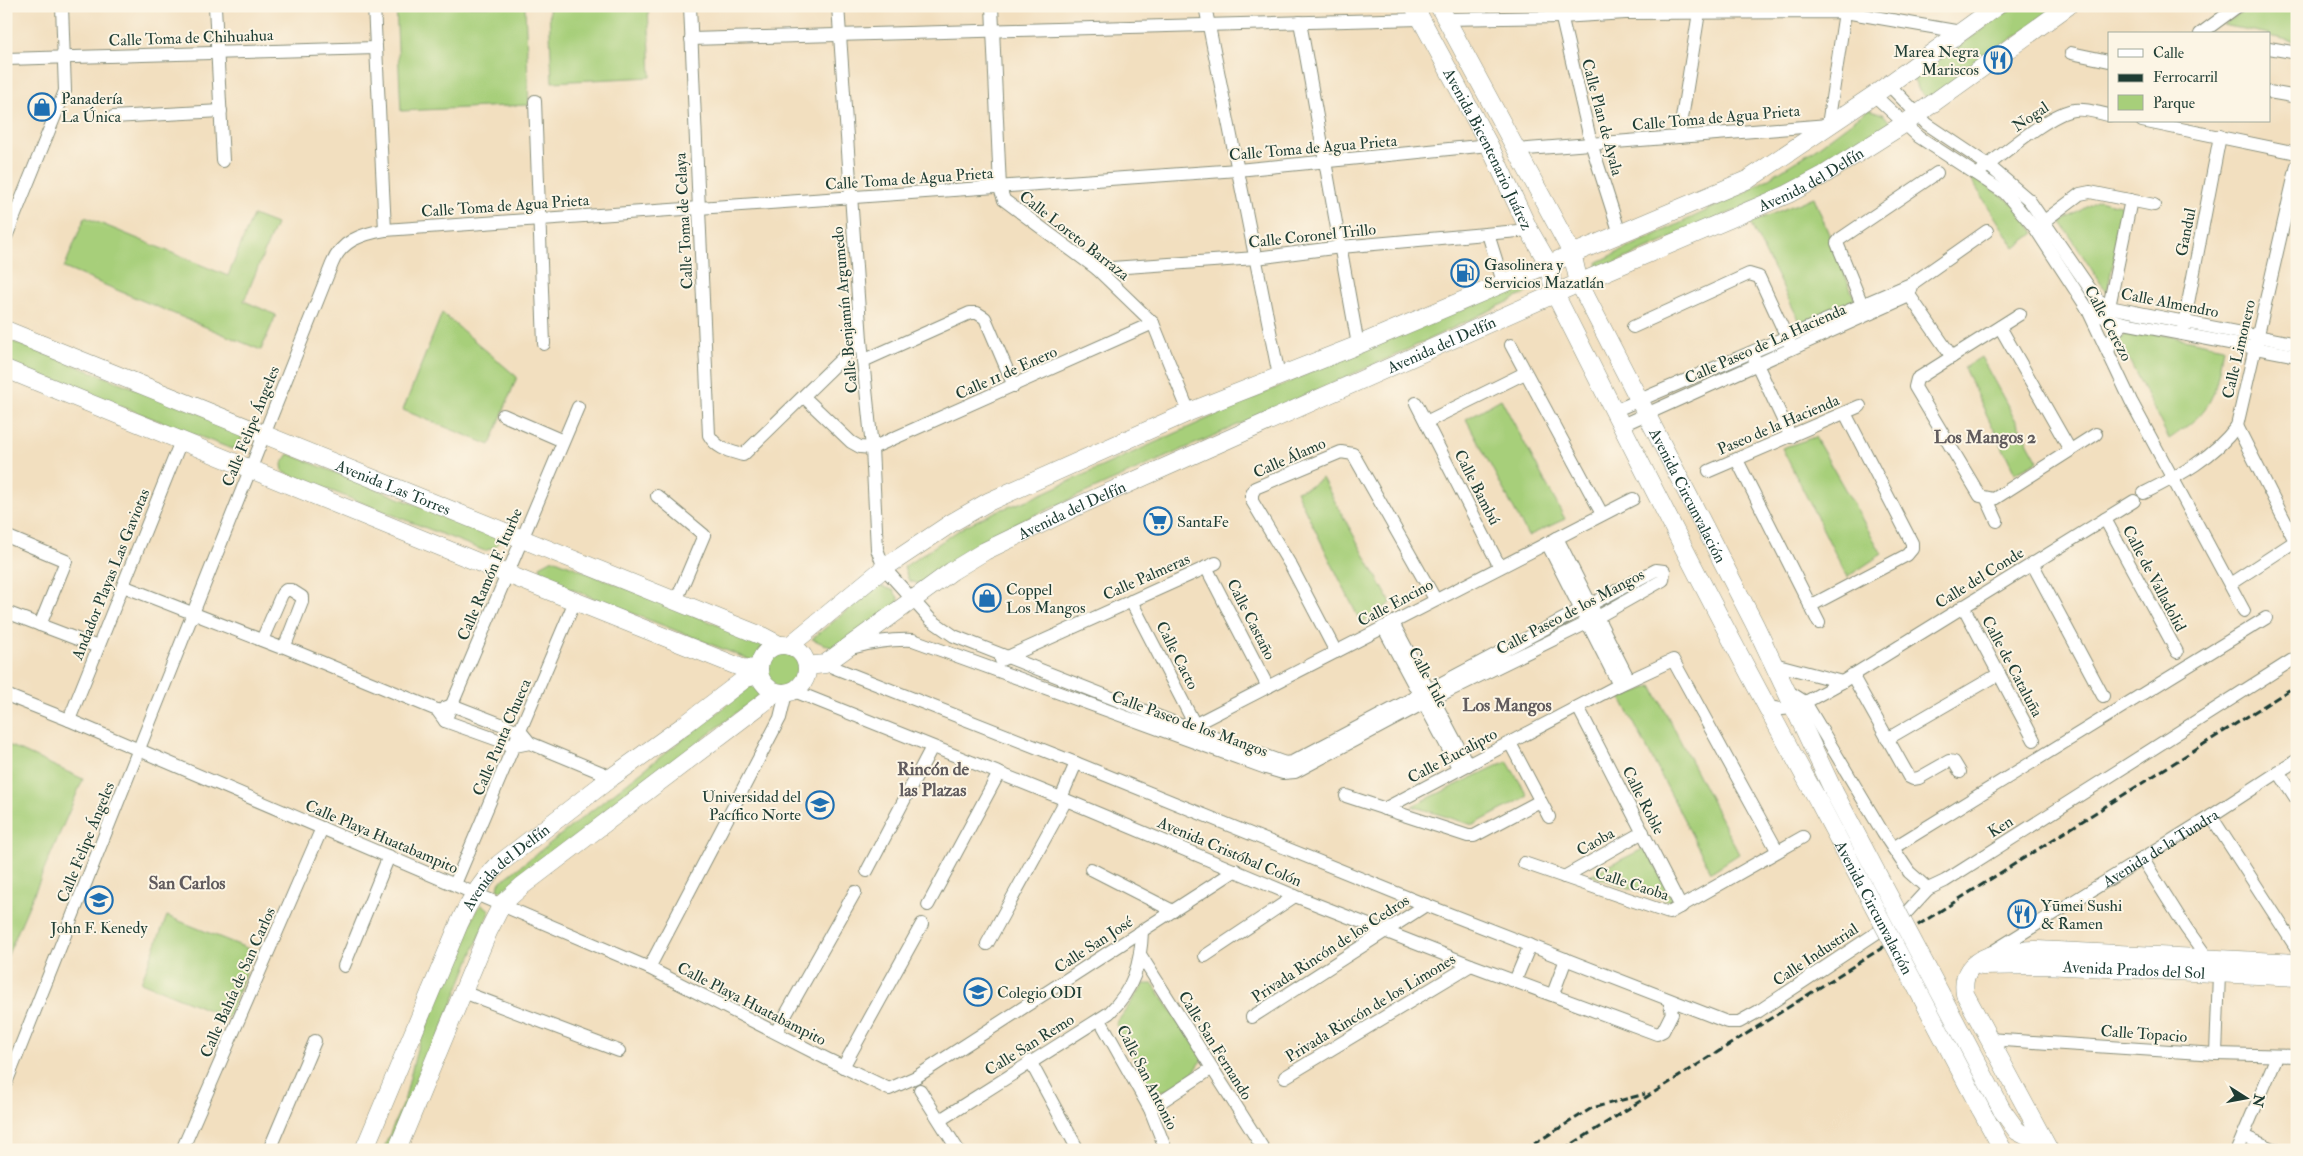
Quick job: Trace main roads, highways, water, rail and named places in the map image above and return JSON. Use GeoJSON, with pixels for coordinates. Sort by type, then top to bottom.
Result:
{"type":"FeatureCollection","features":[{"type":"Feature","properties":{"kind":"railway"},"geometry":{"type":"LineString","coordinates":[[1563,1150],[2297,685]]}},
{"type":"Feature","properties":{"kind":"railway"},"geometry":{"type":"LineString","coordinates":[[1524,1150],[1592,1108],[1645,1094]]}},
{"type":"Feature","properties":{"kind":"place","name":"Marea Negra Mariscos"},"geometry":{"type":"Point","coordinates":[1998,60]}},
{"type":"Feature","properties":{"kind":"place","name":"Panadería La Única"},"geometry":{"type":"Point","coordinates":[42,107]}},
{"type":"Feature","properties":{"kind":"place","name":"Gasolinera y Servicios Mazatlán"},"geometry":{"type":"Point","coordinates":[1465,273]}},
{"type":"Feature","properties":{"kind":"place","name":"SantaFe"},"geometry":{"type":"Point","coordinates":[1158,521]}},
{"type":"Feature","properties":{"kind":"place","name":"Coppel Los Mangos"},"geometry":{"type":"Point","coordinates":[987,598]}},
{"type":"Feature","properties":{"kind":"place","name":"Universidad del Pacífico Norte"},"geometry":{"type":"Point","coordinates":[820,805]}},
{"type":"Feature","properties":{"kind":"place","name":"John F. Kenedy"},"geometry":{"type":"Point","coordinates":[99,900]}},
{"type":"Feature","properties":{"kind":"place","name":"Yūmei Sushi & Ramen"},"geometry":{"type":"Point","coordinates":[2022,914]}},
{"type":"Feature","properties":{"kind":"place","name":"Colegio ODI"},"geometry":{"type":"Point","coordinates":[978,992]}},
{"type":"Feature","properties":{"kind":"district","name":"Los Mangos 2"},"geometry":{"type":"Point","coordinates":[1985,437]}},
{"type":"Feature","properties":{"kind":"district","name":"Los Mangos"},"geometry":{"type":"Point","coordinates":[1507,705]}},
{"type":"Feature","properties":{"kind":"district","name":"Rincón de las Plazas"},"geometry":{"type":"Point","coordinates":[933,780]}},
{"type":"Feature","properties":{"kind":"district","name":"San Carlos"},"geometry":{"type":"Point","coordinates":[187,883]}}]}
